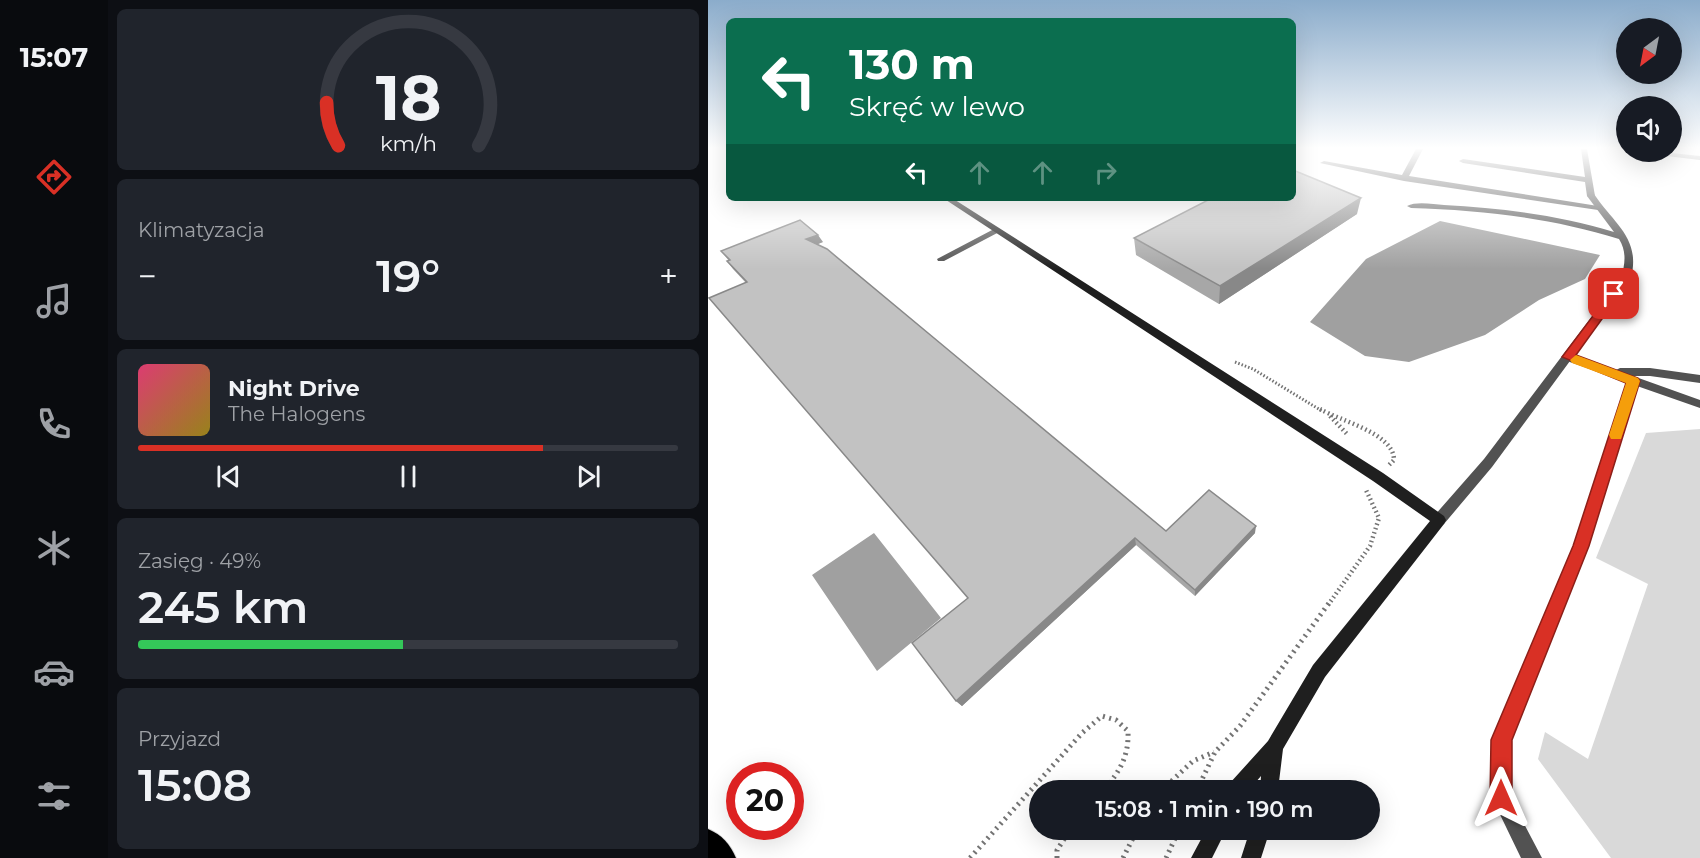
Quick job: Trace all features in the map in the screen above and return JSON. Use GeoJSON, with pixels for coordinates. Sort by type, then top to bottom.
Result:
{"type":"FeatureCollection","features":[{"type":"Feature","properties":{"kind":"highway"},"geometry":{"type":"LineString","coordinates":[[708,844],[721,858]]}},
{"type":"Feature","properties":{"kind":"street"},"geometry":{"type":"LineString","coordinates":[[1471,189],[1598,208]]}},
{"type":"Feature","properties":{"kind":"street"},"geometry":{"type":"LineString","coordinates":[[1246,780],[1274,747],[1319,670],[1439,520],[1488,463],[1626,278],[1632,264],[1630,250],[1598,208],[1591,196],[1590,189]]}},
{"type":"Feature","properties":{"kind":"street"},"geometry":{"type":"LineString","coordinates":[[951,201],[1378,477],[1439,520]]}},
{"type":"Feature","properties":{"kind":"street"},"geometry":{"type":"LineString","coordinates":[[1412,206],[1461,206],[1591,227],[1623,238]]}},
{"type":"Feature","properties":{"kind":"street"},"geometry":{"type":"LineString","coordinates":[[941,259],[997,231]]}},
{"type":"Feature","properties":{"kind":"street"},"geometry":{"type":"LineString","coordinates":[[1568,357],[1700,404]]}},
{"type":"Feature","properties":{"kind":"street"},"geometry":{"type":"LineString","coordinates":[[1609,372],[1650,372],[1700,379]]}},
{"type":"Feature","properties":{"kind":"street"},"geometry":{"type":"LineString","coordinates":[[1532,858],[1501,798],[1502,740],[1581,546],[1633,381]]}},
{"type":"Feature","properties":{"kind":"street"},"geometry":{"type":"LineString","coordinates":[[1270,780],[1274,747]]}},
{"type":"Feature","properties":{"kind":"street"},"geometry":{"type":"LineString","coordinates":[[1201,858],[1211,840]]}},
{"type":"Feature","properties":{"kind":"street"},"geometry":{"type":"LineString","coordinates":[[1251,858],[1257,840]]}},
{"type":"Feature","properties":{"kind":"path"},"geometry":{"type":"LineString","coordinates":[[1202,780],[1215,752],[1240,726],[1371,546],[1379,518],[1365,491],[1394,460],[1390,445],[1382,438],[1326,413],[1254,369],[1231,361]]}},
{"type":"Feature","properties":{"kind":"path"},"geometry":{"type":"LineString","coordinates":[[1040,780],[1082,733],[1102,716],[1116,720],[1128,731],[1130,746],[1123,769],[1113,780]]}},
{"type":"Feature","properties":{"kind":"path"},"geometry":{"type":"LineString","coordinates":[[1173,780],[1193,761],[1215,752]]}},
{"type":"Feature","properties":{"kind":"path"},"geometry":{"type":"LineString","coordinates":[[970,858],[1029,792]]}},
{"type":"Feature","properties":{"kind":"path"},"geometry":{"type":"LineString","coordinates":[[1057,858],[1057,850],[1064,840]]}},
{"type":"Feature","properties":{"kind":"path"},"geometry":{"type":"LineString","coordinates":[[1123,858],[1132,840]]}},
{"type":"Feature","properties":{"kind":"path"},"geometry":{"type":"LineString","coordinates":[[1166,858],[1174,840]]}},
{"type":"Feature","properties":{"kind":"shaded area"},"geometry":{"type":"Polygon","coordinates":[[[1440,221],[1600,255],[1585,279],[1539,300],[1485,335],[1409,362],[1365,356],[1310,322],[1366,259],[1440,221]]]}},
{"type":"Feature","properties":{"kind":"shaded area"},"geometry":{"type":"Polygon","coordinates":[[[1700,429],[1700,858],[1611,858],[1538,759],[1545,732],[1588,759],[1648,584],[1596,558],[1646,433],[1700,429]]]}},
{"type":"Feature","properties":{"kind":"shaded area"},"geometry":{"type":"Polygon","coordinates":[[[874,533],[941,618],[877,671],[812,575],[874,533]]]}},
{"type":"Feature","properties":{"kind":"building"},"geometry":{"type":"Polygon","coordinates":[[[1296,189],[1339,189],[1361,198],[1220,286],[1134,238],[1206,201],[1296,201],[1296,189]]]}},
{"type":"Feature","properties":{"kind":"building"},"geometry":{"type":"Polygon","coordinates":[[[800,220],[818,235],[806,239],[827,249],[1166,531],[1209,490],[1256,526],[1195,590],[1135,538],[956,701],[912,643],[968,598],[709,298],[747,282],[727,261],[730,260],[721,251],[800,220]]]}},
{"type":"Feature","properties":{"kind":"slow traffic"},"geometry":{"type":"LineString","coordinates":[[1576,360],[1633,381],[1616,435]]}},
{"type":"Feature","properties":{"kind":"route"},"geometry":{"type":"LineString","coordinates":[[1501,798],[1502,740],[1581,546],[1633,381],[1568,357],[1614,294]]}}]}
